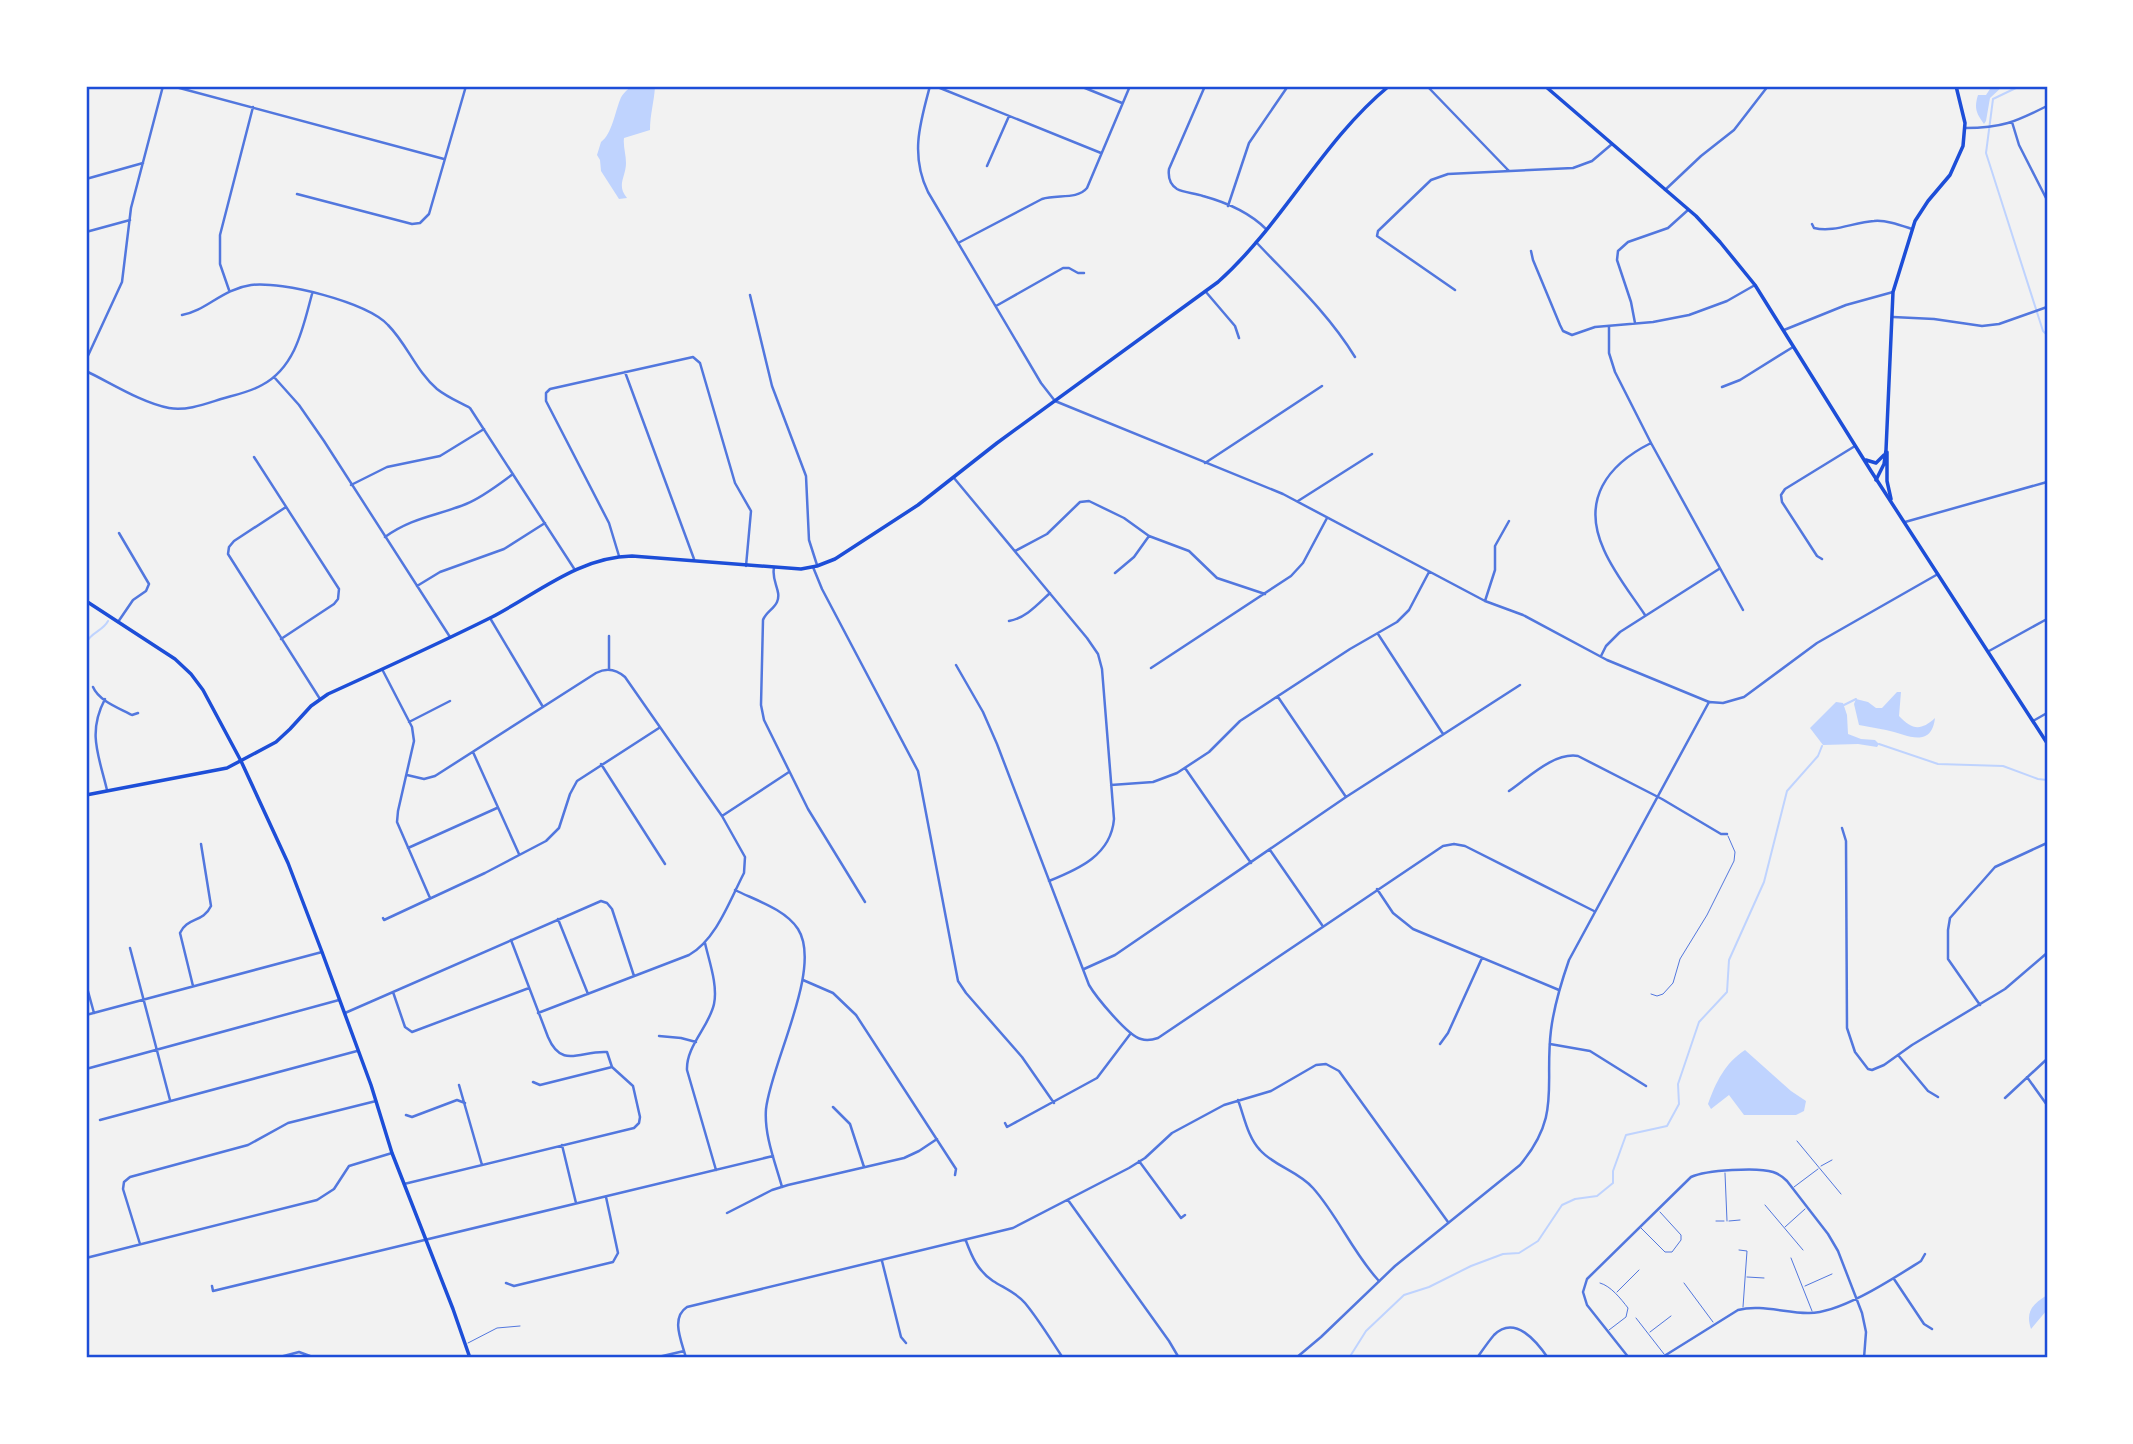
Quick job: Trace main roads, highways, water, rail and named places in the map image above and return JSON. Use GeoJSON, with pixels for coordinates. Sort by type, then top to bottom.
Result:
{"type":"FeatureCollection","features":[{"type":"Feature","properties":{"kind":"main road"},"geometry":{"type":"LineString","coordinates":[[86,795],[221,770],[241,761],[283,736],[320,699],[491,618],[575,570],[596,561],[619,556],[786,569],[815,566],[835,559],[929,498],[997,443],[1206,292],[1228,273],[1256,242],[1346,127],[1388,86]]}},
{"type":"Feature","properties":{"kind":"main road"},"geometry":{"type":"LineString","coordinates":[[1545,86],[1688,210],[1720,242],[1755,285],[1876,480],[2047,743]]}},
{"type":"Feature","properties":{"kind":"main road"},"geometry":{"type":"LineString","coordinates":[[1876,480],[1884,464],[1886,450],[1892,292],[1912,229],[1921,211],[1956,165],[1963,146],[1964,113],[1956,86]]}},
{"type":"Feature","properties":{"kind":"main road"},"geometry":{"type":"LineString","coordinates":[[1886,450],[1887,481],[1892,503]]}},
{"type":"Feature","properties":{"kind":"main road"},"geometry":{"type":"LineString","coordinates":[[1862,457],[1872,463],[1884,456]]}},
{"type":"Feature","properties":{"kind":"main road"},"geometry":{"type":"LineString","coordinates":[[86,601],[175,659],[191,674],[241,761],[284,853],[322,952],[359,1051],[392,1153],[470,1358]]}},
{"type":"Feature","properties":{"kind":"water"},"geometry":{"type":"Polygon","coordinates":[[[632,86],[657,86],[650,130],[624,138],[626,168],[622,189],[627,198],[619,199],[601,171],[597,155],[601,142],[611,128],[621,98],[632,86]]]}},
{"type":"Feature","properties":{"kind":"water"},"geometry":{"type":"Polygon","coordinates":[[[1992,86],[2003,86],[1990,98],[1984,124],[1976,110],[1978,95],[1986,95],[1992,86]]]}},
{"type":"Feature","properties":{"kind":"water"},"geometry":{"type":"Polygon","coordinates":[[[1897,692],[1901,692],[1899,716],[1908,724],[1921,727],[1935,718],[1933,728],[1928,734],[1916,738],[1859,725],[1854,704],[1856,699],[1882,708],[1897,692]]]}},
{"type":"Feature","properties":{"kind":"water"},"geometry":{"type":"Polygon","coordinates":[[[1836,702],[1843,703],[1848,734],[1875,740],[1879,744],[1877,747],[1858,744],[1823,745],[1810,728],[1836,702]]]}},
{"type":"Feature","properties":{"kind":"water"},"geometry":{"type":"Polygon","coordinates":[[[1745,1050],[1806,1101],[1804,1111],[1796,1115],[1744,1115],[1729,1095],[1711,1109],[1708,1104],[1722,1074],[1745,1050]]]}},
{"type":"Feature","properties":{"kind":"water"},"geometry":{"type":"Polygon","coordinates":[[[2047,1295],[2047,1310],[2031,1329],[2030,1313],[2047,1295]]]}},
{"type":"Feature","properties":{"kind":"waterway"},"geometry":{"type":"LineString","coordinates":[[2020,86],[1993,99],[1986,153],[2043,331],[2047,335]]}},
{"type":"Feature","properties":{"kind":"waterway"},"geometry":{"type":"LineString","coordinates":[[86,643],[108,621]]}},
{"type":"Feature","properties":{"kind":"waterway"},"geometry":{"type":"LineString","coordinates":[[1844,705],[1856,699]]}},
{"type":"Feature","properties":{"kind":"waterway"},"geometry":{"type":"LineString","coordinates":[[1879,744],[1938,764],[2003,766],[2047,780]]}},
{"type":"Feature","properties":{"kind":"waterway"},"geometry":{"type":"LineString","coordinates":[[1349,1358],[1366,1331],[1404,1295],[1429,1287],[1503,1254],[1519,1253],[1538,1241],[1562,1205],[1575,1199],[1597,1196],[1613,1183],[1613,1171],[1626,1135],[1667,1126],[1679,1104],[1678,1084],[1699,1022],[1727,992],[1729,960],[1764,882],[1787,791],[1818,756],[1822,746]]}}]}
